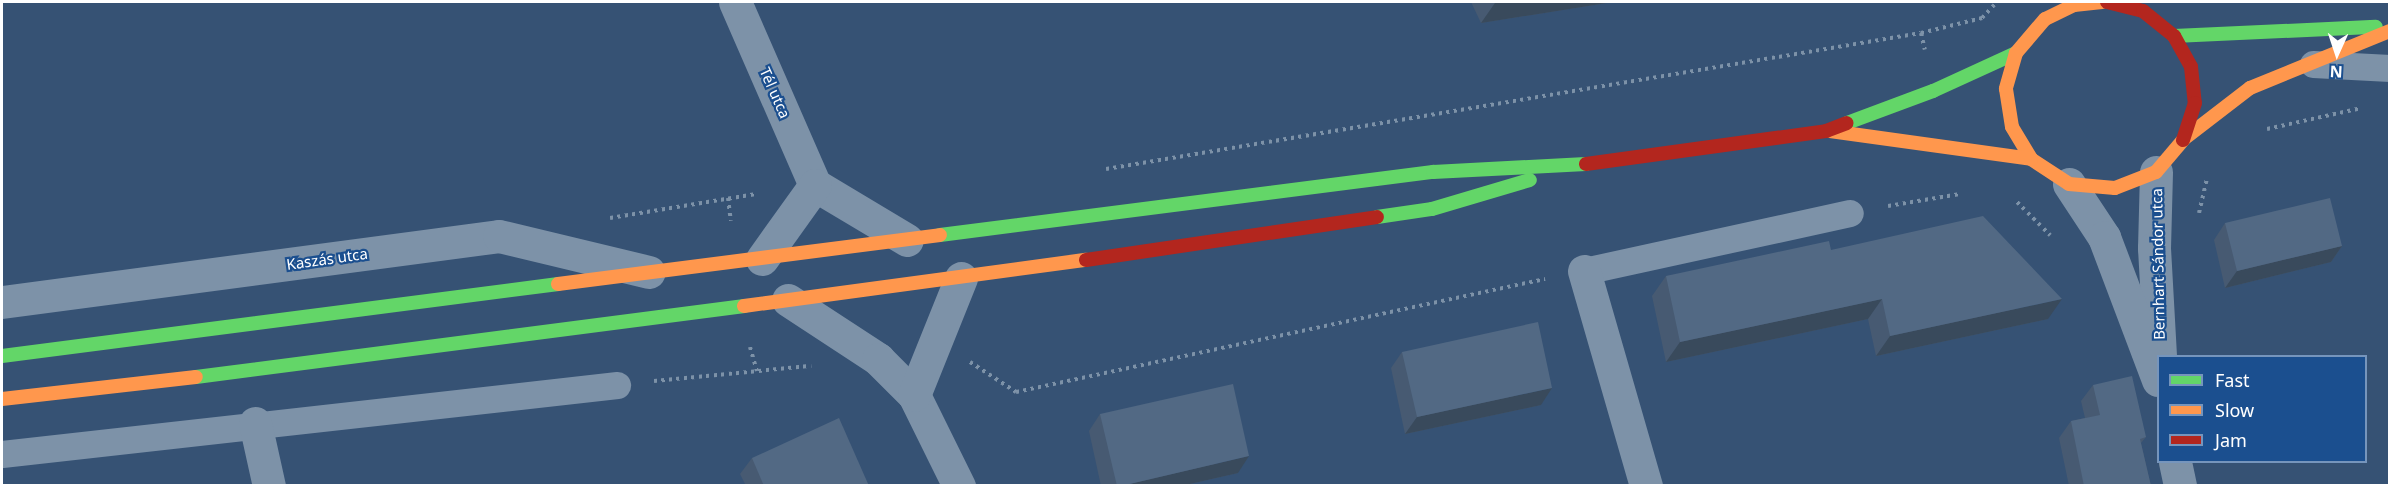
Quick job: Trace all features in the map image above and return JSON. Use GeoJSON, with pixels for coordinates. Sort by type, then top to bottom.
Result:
{"type":"FeatureCollection","features":[{"type":"Feature","properties":{"kind":"main road"},"geometry":{"type":"LineString","coordinates":[[2031,159],[2012,127],[2010,117],[2007,89],[2016,53],[2042,10],[2074,5],[2104,2],[2143,11],[2174,36],[2191,67],[2195,103],[2185,138]]}},
{"type":"Feature","properties":{"kind":"main road"},"geometry":{"type":"LineString","coordinates":[[2174,36],[2240,35],[2390,26]]}},
{"type":"Feature","properties":{"kind":"main road"},"geometry":{"type":"LineString","coordinates":[[1826,130],[2031,159],[2069,184],[2115,188],[2156,172],[2185,138],[2250,88],[2390,31]]}},
{"type":"Feature","properties":{"kind":"main road"},"geometry":{"type":"LineString","coordinates":[[2,356],[1433,172],[1587,164],[1826,130],[1933,91],[2016,53]]}},
{"type":"Feature","properties":{"kind":"main road"},"geometry":{"type":"LineString","coordinates":[[2,399],[110,388],[960,278],[1432,209],[1587,164]]}},
{"type":"Feature","properties":{"kind":"street","name":"Tél utca"},"geometry":{"type":"LineString","coordinates":[[735,2],[815,185]]}},
{"type":"Feature","properties":{"kind":"street","name":"Bernhart Sándor utca"},"geometry":{"type":"LineString","coordinates":[[2156,172],[2154,248],[2160,355]]}},
{"type":"Feature","properties":{"kind":"street","name":"Bernhart Sándor utca"},"geometry":{"type":"LineString","coordinates":[[2069,184],[2104,237],[2157,377]]}},
{"type":"Feature","properties":{"kind":"street"},"geometry":{"type":"LineString","coordinates":[[762,259],[815,185],[907,240]]}},
{"type":"Feature","properties":{"kind":"street","name":"Kaszás utca"},"geometry":{"type":"LineString","coordinates":[[2,302],[499,236],[649,272]]}},
{"type":"Feature","properties":{"kind":"street"},"geometry":{"type":"LineString","coordinates":[[1584,271],[1646,486]]}},
{"type":"Feature","properties":{"kind":"street"},"geometry":{"type":"LineString","coordinates":[[914,395],[960,278]]}},
{"type":"Feature","properties":{"kind":"street"},"geometry":{"type":"LineString","coordinates":[[788,300],[878,360],[914,395],[959,486]]}},
{"type":"Feature","properties":{"kind":"street"},"geometry":{"type":"LineString","coordinates":[[255,423],[269,486]]}},
{"type":"Feature","properties":{"kind":"street"},"geometry":{"type":"LineString","coordinates":[[2175,463],[2180,486]]}},
{"type":"Feature","properties":{"kind":"lane"},"geometry":{"type":"LineString","coordinates":[[2309,64],[2390,68]]}},
{"type":"Feature","properties":{"kind":"lane"},"geometry":{"type":"LineString","coordinates":[[1584,271],[1850,213]]}},
{"type":"Feature","properties":{"kind":"lane"},"geometry":{"type":"LineString","coordinates":[[2,454],[255,423],[617,385]]}},
{"type":"Feature","properties":{"kind":"path"},"geometry":{"type":"LineString","coordinates":[[1103,169],[1921,33],[1982,18],[1997,2]]}},
{"type":"Feature","properties":{"kind":"path"},"geometry":{"type":"LineString","coordinates":[[2258,131],[2368,106]]}},
{"type":"Feature","properties":{"kind":"path"},"geometry":{"type":"LineString","coordinates":[[602,219],[758,194]]}},
{"type":"Feature","properties":{"kind":"path"},"geometry":{"type":"LineString","coordinates":[[1850,213],[1956,194]]}},
{"type":"Feature","properties":{"kind":"path"},"geometry":{"type":"LineString","coordinates":[[964,357],[1016,392],[1584,271]]}},
{"type":"Feature","properties":{"kind":"path"},"geometry":{"type":"LineString","coordinates":[[617,385],[816,365]]}},
{"type":"Feature","properties":{"kind":"building"},"geometry":{"type":"Polygon","coordinates":[[[2330,198],[2342,246],[2237,271],[2225,223],[2330,198]]]}},
{"type":"Feature","properties":{"kind":"building"},"geometry":{"type":"Polygon","coordinates":[[[1983,216],[2062,299],[1890,336],[1882,299],[1680,342],[1666,276],[1829,241],[1831,250],[1983,216]]]}},
{"type":"Feature","properties":{"kind":"building"},"geometry":{"type":"Polygon","coordinates":[[[1538,322],[1552,388],[1417,417],[1402,352],[1538,322]]]}},
{"type":"Feature","properties":{"kind":"building"},"geometry":{"type":"Polygon","coordinates":[[[2132,376],[2146,437],[2140,439],[2151,486],[2084,486],[2071,421],[2100,415],[2093,385],[2132,376]]]}},
{"type":"Feature","properties":{"kind":"building"},"geometry":{"type":"Polygon","coordinates":[[[1233,384],[1249,456],[1117,486],[1100,414],[1233,384]]]}},
{"type":"Feature","properties":{"kind":"building"},"geometry":{"type":"Polygon","coordinates":[[[839,418],[869,486],[764,486],[752,458],[839,418]]]}},
{"type":"Feature","properties":{"kind":"traffic: fast"},"geometry":{"type":"LineString","coordinates":[[2174,36],[2376,27]]}},
{"type":"Feature","properties":{"kind":"traffic: fast"},"geometry":{"type":"LineString","coordinates":[[1847,123],[1933,91],[2016,53]]}},
{"type":"Feature","properties":{"kind":"traffic: fast"},"geometry":{"type":"LineString","coordinates":[[940,235],[1433,172],[1586,164]]}},
{"type":"Feature","properties":{"kind":"traffic: fast"},"geometry":{"type":"LineString","coordinates":[[1377,217],[1432,209],[1530,180]]}},
{"type":"Feature","properties":{"kind":"traffic: fast"},"geometry":{"type":"LineString","coordinates":[[2,356],[558,284]]}},
{"type":"Feature","properties":{"kind":"traffic: fast"},"geometry":{"type":"LineString","coordinates":[[196,377],[744,306]]}},
{"type":"Feature","properties":{"kind":"traffic: slow"},"geometry":{"type":"LineString","coordinates":[[2102,2],[2074,5],[2045,19],[2016,53],[2006,89],[2012,127],[2031,159],[2069,184],[2115,188],[2156,172],[2183,140]]}},
{"type":"Feature","properties":{"kind":"traffic: slow"},"geometry":{"type":"LineString","coordinates":[[2185,138],[2250,88],[2390,31]]}},
{"type":"Feature","properties":{"kind":"traffic: slow"},"geometry":{"type":"LineString","coordinates":[[1830,131],[2031,159]]}},
{"type":"Feature","properties":{"kind":"traffic: slow"},"geometry":{"type":"LineString","coordinates":[[558,284],[940,235]]}},
{"type":"Feature","properties":{"kind":"traffic: slow"},"geometry":{"type":"LineString","coordinates":[[744,306],[1086,260]]}},
{"type":"Feature","properties":{"kind":"traffic: slow"},"geometry":{"type":"LineString","coordinates":[[2,399],[196,377]]}},
{"type":"Feature","properties":{"kind":"traffic: jam"},"geometry":{"type":"LineString","coordinates":[[2107,2],[2143,11],[2174,36],[2191,67],[2195,103],[2183,140]]}},
{"type":"Feature","properties":{"kind":"traffic: jam"},"geometry":{"type":"LineString","coordinates":[[1586,164],[1826,131],[1847,123]]}},
{"type":"Feature","properties":{"kind":"traffic: jam"},"geometry":{"type":"LineString","coordinates":[[1086,260],[1377,217]]}}]}
